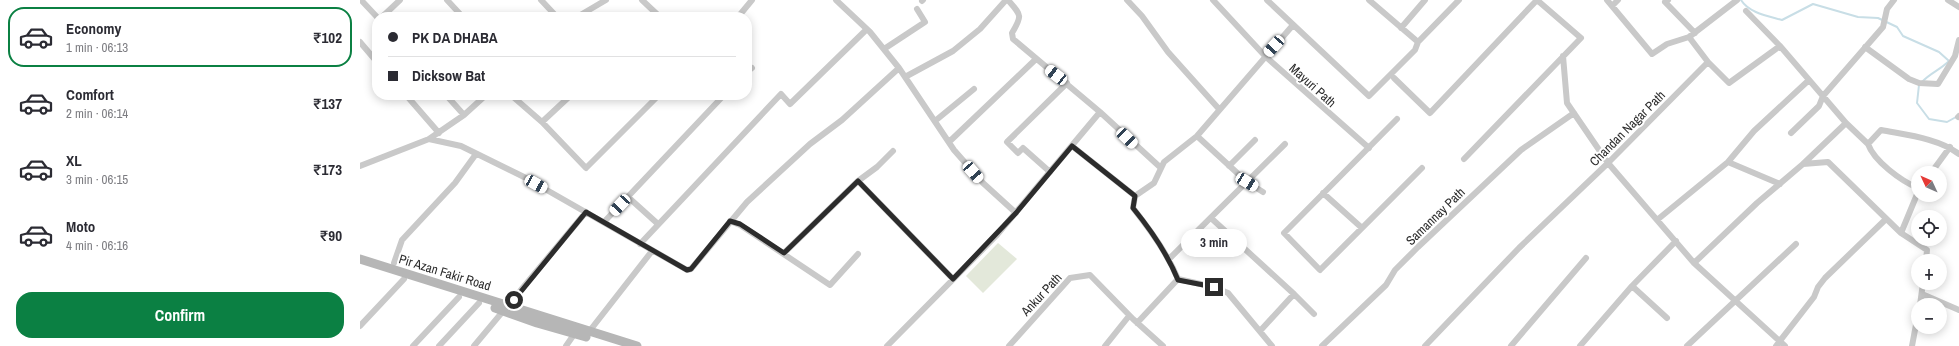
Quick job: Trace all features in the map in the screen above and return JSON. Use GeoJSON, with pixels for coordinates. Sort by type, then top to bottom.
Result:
{"type":"FeatureCollection","features":[{"type":"Feature","properties":{"kind":"main road","name":"Pir Azan Fakir Road"},"geometry":{"type":"LineString","coordinates":[[360,259],[509,306],[588,334],[616,346]]}},
{"type":"Feature","properties":{"kind":"main road","name":"Pir Azan Fakir Road"},"geometry":{"type":"LineString","coordinates":[[360,265],[479,303],[509,306],[537,323],[575,333],[588,334],[637,346]]}},
{"type":"Feature","properties":{"kind":"street"},"geometry":{"type":"LineString","coordinates":[[361,0],[372,12]]}},
{"type":"Feature","properties":{"kind":"street"},"geometry":{"type":"LineString","coordinates":[[387,12],[399,0]]}},
{"type":"Feature","properties":{"kind":"street"},"geometry":{"type":"LineString","coordinates":[[447,0],[458,12]]}},
{"type":"Feature","properties":{"kind":"street"},"geometry":{"type":"LineString","coordinates":[[541,0],[552,12]]}},
{"type":"Feature","properties":{"kind":"street"},"geometry":{"type":"LineString","coordinates":[[586,12],[606,0]]}},
{"type":"Feature","properties":{"kind":"street"},"geometry":{"type":"LineString","coordinates":[[642,0],[655,12]]}},
{"type":"Feature","properties":{"kind":"street"},"geometry":{"type":"LineString","coordinates":[[742,12],[752,0]]}},
{"type":"Feature","properties":{"kind":"street"},"geometry":{"type":"LineString","coordinates":[[836,0],[867,29],[884,49],[899,68],[949,142],[983,182],[1016,213]]}},
{"type":"Feature","properties":{"kind":"street"},"geometry":{"type":"LineString","coordinates":[[905,77],[953,51],[980,29],[1007,0],[1020,14],[1020,19],[1012,33],[1013,39],[1067,83],[1161,168]]}},
{"type":"Feature","properties":{"kind":"street"},"geometry":{"type":"LineString","coordinates":[[1127,0],[1142,16],[1168,52],[1220,109]]}},
{"type":"Feature","properties":{"kind":"street","name":"Mayuri Path"},"geometry":{"type":"LineString","coordinates":[[1213,0],[1265,56],[1369,148]]}},
{"type":"Feature","properties":{"kind":"street"},"geometry":{"type":"LineString","coordinates":[[1267,0],[1369,96],[1415,50],[1418,42],[1459,0]]}},
{"type":"Feature","properties":{"kind":"street"},"geometry":{"type":"LineString","coordinates":[[1369,0],[1418,42]]}},
{"type":"Feature","properties":{"kind":"street"},"geometry":{"type":"LineString","coordinates":[[1401,28],[1425,0]]}},
{"type":"Feature","properties":{"kind":"street"},"geometry":{"type":"LineString","coordinates":[[1394,78],[1430,113],[1537,0],[1580,38],[1464,159]]}},
{"type":"Feature","properties":{"kind":"street"},"geometry":{"type":"LineString","coordinates":[[1607,0],[1652,54],[1667,44],[1689,37],[1737,0]]}},
{"type":"Feature","properties":{"kind":"street"},"geometry":{"type":"LineString","coordinates":[[1612,6],[1618,0]]}},
{"type":"Feature","properties":{"kind":"street"},"geometry":{"type":"LineString","coordinates":[[1668,0],[1665,2],[1695,33]]}},
{"type":"Feature","properties":{"kind":"street"},"geometry":{"type":"LineString","coordinates":[[1791,133],[1819,106],[1823,96],[1883,25],[1887,9],[1894,0]]}},
{"type":"Feature","properties":{"kind":"street"},"geometry":{"type":"LineString","coordinates":[[1948,0],[1959,7]]}},
{"type":"Feature","properties":{"kind":"street"},"geometry":{"type":"LineString","coordinates":[[884,49],[925,22],[917,9]]}},
{"type":"Feature","properties":{"kind":"street"},"geometry":{"type":"LineString","coordinates":[[1746,11],[1780,46],[1846,123],[1868,144],[1871,152],[1904,182],[1911,185]]}},
{"type":"Feature","properties":{"kind":"street"},"geometry":{"type":"LineString","coordinates":[[1178,280],[1169,259],[1148,227],[1133,208],[1135,196],[1154,183],[1164,162],[1197,136],[1293,25]]}},
{"type":"Feature","properties":{"kind":"street"},"geometry":{"type":"LineString","coordinates":[[640,244],[781,94],[790,104],[867,29]]}},
{"type":"Feature","properties":{"kind":"street"},"geometry":{"type":"LineString","coordinates":[[1689,37],[1708,62],[1730,83],[1780,46]]}},
{"type":"Feature","properties":{"kind":"street"},"geometry":{"type":"LineString","coordinates":[[1865,47],[1909,78],[1919,83],[1938,84],[1955,56],[1959,40]]}},
{"type":"Feature","properties":{"kind":"street"},"geometry":{"type":"LineString","coordinates":[[360,42],[372,56]]}},
{"type":"Feature","properties":{"kind":"street"},"geometry":{"type":"LineString","coordinates":[[1563,56],[1567,103],[1608,163],[1694,263],[1780,345],[1814,297],[1818,287],[1825,278],[1886,219]]}},
{"type":"Feature","properties":{"kind":"street"},"geometry":{"type":"LineString","coordinates":[[949,142],[1036,59]]}},
{"type":"Feature","properties":{"kind":"street","name":"Chandan Nagar Path"},"geometry":{"type":"LineString","coordinates":[[1425,346],[1519,248],[1608,163],[1708,62]]}},
{"type":"Feature","properties":{"kind":"street"},"geometry":{"type":"LineString","coordinates":[[429,139],[461,146],[604,222],[684,270],[691,269],[747,202],[810,144],[842,120],[899,68]]}},
{"type":"Feature","properties":{"kind":"street"},"geometry":{"type":"LineString","coordinates":[[1657,220],[1728,162],[1754,131],[1808,80]]}},
{"type":"Feature","properties":{"kind":"street"},"geometry":{"type":"LineString","coordinates":[[1050,172],[1023,148],[1018,153],[1007,142],[1067,83]]}},
{"type":"Feature","properties":{"kind":"street"},"geometry":{"type":"LineString","coordinates":[[935,121],[974,89]]}},
{"type":"Feature","properties":{"kind":"street"},"geometry":{"type":"LineString","coordinates":[[410,100],[439,133]]}},
{"type":"Feature","properties":{"kind":"street"},"geometry":{"type":"LineString","coordinates":[[450,100],[464,115]]}},
{"type":"Feature","properties":{"kind":"street"},"geometry":{"type":"LineString","coordinates":[[360,166],[429,139],[464,115],[480,100]]}},
{"type":"Feature","properties":{"kind":"street"},"geometry":{"type":"LineString","coordinates":[[517,100],[542,122],[586,168],[654,100]]}},
{"type":"Feature","properties":{"kind":"street"},"geometry":{"type":"LineString","coordinates":[[542,122],[566,100]]}},
{"type":"Feature","properties":{"kind":"street"},"geometry":{"type":"LineString","coordinates":[[604,222],[719,100]]}},
{"type":"Feature","properties":{"kind":"street"},"geometry":{"type":"LineString","coordinates":[[887,346],[1016,213],[1100,112]]}},
{"type":"Feature","properties":{"kind":"street","name":"Samannay Path"},"geometry":{"type":"LineString","coordinates":[[1322,346],[1386,285],[1395,270],[1418,247],[1521,150],[1574,113]]}},
{"type":"Feature","properties":{"kind":"street"},"geometry":{"type":"LineString","coordinates":[[1397,119],[1284,233],[1320,270],[1422,168]]}},
{"type":"Feature","properties":{"kind":"street"},"geometry":{"type":"LineString","coordinates":[[1694,263],[1757,203],[1803,164],[1846,123]]}},
{"type":"Feature","properties":{"kind":"street"},"geometry":{"type":"LineString","coordinates":[[1868,144],[1881,130],[1929,140],[1950,147],[1959,154]]}},
{"type":"Feature","properties":{"kind":"street"},"geometry":{"type":"LineString","coordinates":[[1197,136],[1247,182],[1263,192]]}},
{"type":"Feature","properties":{"kind":"street"},"geometry":{"type":"LineString","coordinates":[[1229,166],[1254,140]]}},
{"type":"Feature","properties":{"kind":"street"},"geometry":{"type":"LineString","coordinates":[[1169,259],[1285,144]]}},
{"type":"Feature","properties":{"kind":"street"},"geometry":{"type":"LineString","coordinates":[[1072,146],[1135,196]]}},
{"type":"Feature","properties":{"kind":"street"},"geometry":{"type":"LineString","coordinates":[[1936,166],[1950,147]]}},
{"type":"Feature","properties":{"kind":"street"},"geometry":{"type":"LineString","coordinates":[[784,253],[858,181],[877,167],[893,151]]}},
{"type":"Feature","properties":{"kind":"street"},"geometry":{"type":"LineString","coordinates":[[394,263],[402,240],[455,183],[476,154]]}},
{"type":"Feature","properties":{"kind":"street"},"geometry":{"type":"LineString","coordinates":[[1728,162],[1780,184]]}},
{"type":"Feature","properties":{"kind":"street"},"geometry":{"type":"LineString","coordinates":[[1803,164],[1828,162],[1901,233],[1927,250],[1927,254]]}},
{"type":"Feature","properties":{"kind":"street"},"geometry":{"type":"LineString","coordinates":[[858,181],[953,279]]}},
{"type":"Feature","properties":{"kind":"street"},"geometry":{"type":"LineString","coordinates":[[1323,193],[1362,228]]}},
{"type":"Feature","properties":{"kind":"street"},"geometry":{"type":"LineString","coordinates":[[628,197],[658,224]]}},
{"type":"Feature","properties":{"kind":"street"},"geometry":{"type":"LineString","coordinates":[[1901,233],[1914,202]]}},
{"type":"Feature","properties":{"kind":"street"},"geometry":{"type":"LineString","coordinates":[[474,346],[509,306],[586,212]]}},
{"type":"Feature","properties":{"kind":"street"},"geometry":{"type":"LineString","coordinates":[[1211,218],[1314,314]]}},
{"type":"Feature","properties":{"kind":"street"},"geometry":{"type":"LineString","coordinates":[[730,221],[740,224],[830,285],[858,254]]}},
{"type":"Feature","properties":{"kind":"street"},"geometry":{"type":"LineString","coordinates":[[1580,346],[1632,286],[1676,241]]}},
{"type":"Feature","properties":{"kind":"street"},"geometry":{"type":"LineString","coordinates":[[1687,346],[1736,302],[1796,244]]}},
{"type":"Feature","properties":{"kind":"street"},"geometry":{"type":"LineString","coordinates":[[588,334],[652,251]]}},
{"type":"Feature","properties":{"kind":"street"},"geometry":{"type":"LineString","coordinates":[[1511,346],[1586,258]]}},
{"type":"Feature","properties":{"kind":"street","name":"Ankur Path"},"geometry":{"type":"LineString","coordinates":[[1009,346],[1070,278],[1090,275],[1129,316]]}},
{"type":"Feature","properties":{"kind":"street"},"geometry":{"type":"LineString","coordinates":[[360,326],[404,279]]}},
{"type":"Feature","properties":{"kind":"street"},"geometry":{"type":"LineString","coordinates":[[1137,323],[1178,280]]}},
{"type":"Feature","properties":{"kind":"street"},"geometry":{"type":"LineString","coordinates":[[1178,280],[1214,287],[1228,293],[1272,346]]}},
{"type":"Feature","properties":{"kind":"street"},"geometry":{"type":"LineString","coordinates":[[1632,286],[1666,318]]}},
{"type":"Feature","properties":{"kind":"street"},"geometry":{"type":"LineString","coordinates":[[1921,298],[1922,290]]}},
{"type":"Feature","properties":{"kind":"street"},"geometry":{"type":"LineString","coordinates":[[1260,330],[1294,294]]}},
{"type":"Feature","properties":{"kind":"street"},"geometry":{"type":"LineString","coordinates":[[1922,294],[1959,310]]}},
{"type":"Feature","properties":{"kind":"street"},"geometry":{"type":"LineString","coordinates":[[413,346],[459,296]]}},
{"type":"Feature","properties":{"kind":"street"},"geometry":{"type":"LineString","coordinates":[[439,346],[479,303]]}},
{"type":"Feature","properties":{"kind":"street"},"geometry":{"type":"LineString","coordinates":[[1105,346],[1129,316],[1163,346]]}},
{"type":"Feature","properties":{"kind":"street"},"geometry":{"type":"LineString","coordinates":[[566,346],[575,333]]}},
{"type":"Feature","properties":{"kind":"street"},"geometry":{"type":"LineString","coordinates":[[1912,346],[1914,334]]}},
{"type":"Feature","properties":{"kind":"shaded area"},"geometry":{"type":"Polygon","coordinates":[[[998,243],[1017,259],[983,293],[966,276],[998,243]]]}},
{"type":"Feature","properties":{"kind":"waterway"},"geometry":{"type":"LineString","coordinates":[[1741,0],[1754,11],[1782,20],[1813,4],[1858,17],[1878,18],[1897,27],[1903,36],[1939,52],[1949,61],[1922,82]]}},
{"type":"Feature","properties":{"kind":"waterway"},"geometry":{"type":"LineString","coordinates":[[1919,85],[1917,103],[1929,119],[1947,122],[1956,117]]}},
{"type":"Feature","properties":{"kind":"route"},"geometry":{"type":"LineString","coordinates":[[514,300],[586,212],[684,270],[687,270],[691,269],[730,221],[740,224],[784,253],[858,181],[953,279],[996,236],[1072,146],[1135,196],[1133,208],[1148,227],[1169,259],[1178,280],[1214,287]]}}]}
